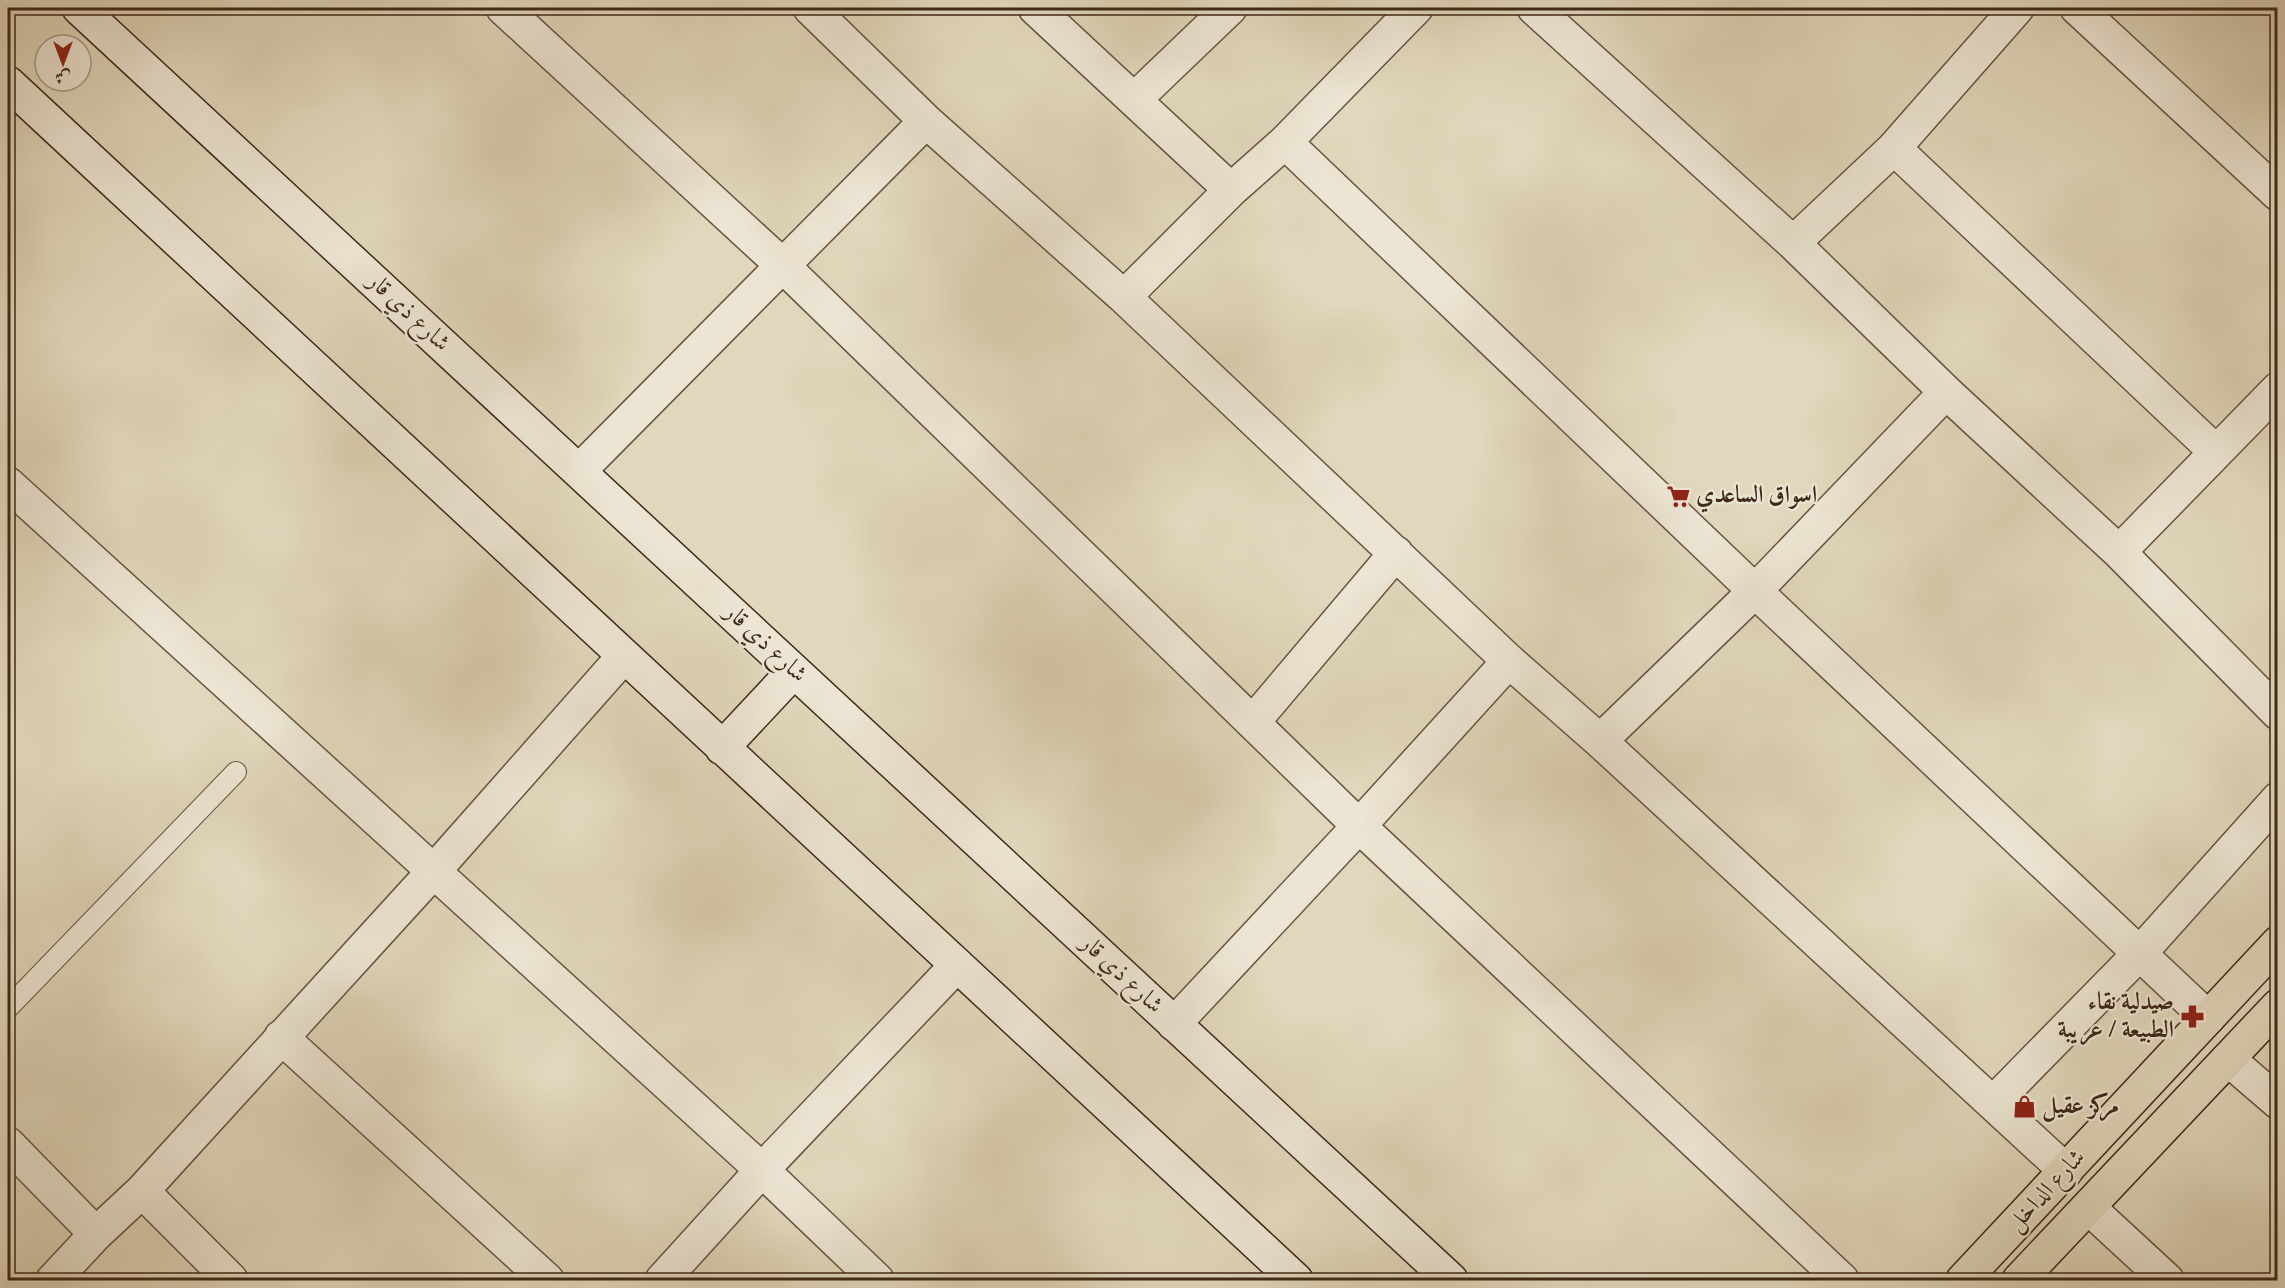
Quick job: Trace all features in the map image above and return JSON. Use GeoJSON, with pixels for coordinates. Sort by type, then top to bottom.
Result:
{"type":"FeatureCollection","features":[{"type":"Feature","properties":{"kind":"main road","name":"شارع الداخل"},"geometry":{"type":"LineString","coordinates":[[1963,1281],[2277,943]]}},
{"type":"Feature","properties":{"kind":"main road","name":"شارع الداخل"},"geometry":{"type":"LineString","coordinates":[[2019,1281],[2277,1006]]}},
{"type":"Feature","properties":{"kind":"street","name":"شارع ذي قار"},"geometry":{"type":"LineString","coordinates":[[79,8],[1450,1281]]}},
{"type":"Feature","properties":{"kind":"street"},"geometry":{"type":"LineString","coordinates":[[503,8],[782,265],[1359,826],[1842,1281]]}},
{"type":"Feature","properties":{"kind":"street"},"geometry":{"type":"LineString","coordinates":[[810,8],[926,121],[1124,297],[1509,661],[1600,741],[2066,1171]]}},
{"type":"Feature","properties":{"kind":"street"},"geometry":{"type":"LineString","coordinates":[[1035,8],[1231,190]]}},
{"type":"Feature","properties":{"kind":"street"},"geometry":{"type":"LineString","coordinates":[[1135,99],[1230,8]]}},
{"type":"Feature","properties":{"kind":"street"},"geometry":{"type":"LineString","coordinates":[[1124,297],[1231,190],[1285,142],[1416,8]]}},
{"type":"Feature","properties":{"kind":"street"},"geometry":{"type":"LineString","coordinates":[[1534,8],[1793,243],[1946,392],[2119,552],[2277,713]]}},
{"type":"Feature","properties":{"kind":"street"},"geometry":{"type":"LineString","coordinates":[[1793,243],[1894,148],[2017,8]]}},
{"type":"Feature","properties":{"kind":"street"},"geometry":{"type":"LineString","coordinates":[[2077,8],[2277,194]]}},
{"type":"Feature","properties":{"kind":"street"},"geometry":{"type":"LineString","coordinates":[[8,83],[1296,1281]]}},
{"type":"Feature","properties":{"kind":"street"},"geometry":{"type":"LineString","coordinates":[[579,471],[926,121]]}},
{"type":"Feature","properties":{"kind":"street"},"geometry":{"type":"LineString","coordinates":[[1285,142],[1755,591],[2208,1018]]}},
{"type":"Feature","properties":{"kind":"street"},"geometry":{"type":"LineString","coordinates":[[1894,148],[2216,452]]}},
{"type":"Feature","properties":{"kind":"street"},"geometry":{"type":"LineString","coordinates":[[2119,552],[2277,389]]}},
{"type":"Feature","properties":{"kind":"street"},"geometry":{"type":"LineString","coordinates":[[1600,741],[1755,591],[1946,392]]}},
{"type":"Feature","properties":{"kind":"street"},"geometry":{"type":"LineString","coordinates":[[8,484],[762,1170],[877,1281]]}},
{"type":"Feature","properties":{"kind":"street"},"geometry":{"type":"LineString","coordinates":[[1253,722],[1396,554]]}},
{"type":"Feature","properties":{"kind":"street"},"geometry":{"type":"LineString","coordinates":[[53,1281],[96,1234],[142,1191],[433,872],[624,656]]}},
{"type":"Feature","properties":{"kind":"street"},"geometry":{"type":"LineString","coordinates":[[1174,1024],[1509,661]]}},
{"type":"Feature","properties":{"kind":"street"},"geometry":{"type":"LineString","coordinates":[[722,748],[794,671]]}},
{"type":"Feature","properties":{"kind":"street"},"geometry":{"type":"LineString","coordinates":[[1993,1102],[2140,953],[2277,799]]}},
{"type":"Feature","properties":{"kind":"street"},"geometry":{"type":"LineString","coordinates":[[662,1281],[762,1170],[957,965]]}},
{"type":"Feature","properties":{"kind":"street"},"geometry":{"type":"LineString","coordinates":[[281,1037],[547,1281]]}},
{"type":"Feature","properties":{"kind":"street"},"geometry":{"type":"LineString","coordinates":[[2228,1059],[2277,1102]]}},
{"type":"Feature","properties":{"kind":"street"},"geometry":{"type":"LineString","coordinates":[[8,1144],[96,1234]]}},
{"type":"Feature","properties":{"kind":"street"},"geometry":{"type":"LineString","coordinates":[[142,1191],[231,1281]]}},
{"type":"Feature","properties":{"kind":"street"},"geometry":{"type":"LineString","coordinates":[[2089,1208],[2167,1281]]}},
{"type":"Feature","properties":{"kind":"lane"},"geometry":{"type":"LineString","coordinates":[[8,1008],[236,772]]}},
{"type":"Feature","properties":{"kind":"place","name":"اسواق الساعدي"},"geometry":{"type":"Point","coordinates":[1678,496]}},
{"type":"Feature","properties":{"kind":"place","name":"صيدلية نقاء الطبيعة / عريبة"},"geometry":{"type":"Point","coordinates":[2192,1017]}},
{"type":"Feature","properties":{"kind":"place","name":"مركز عقيل"},"geometry":{"type":"Point","coordinates":[2024,1107]}}]}
